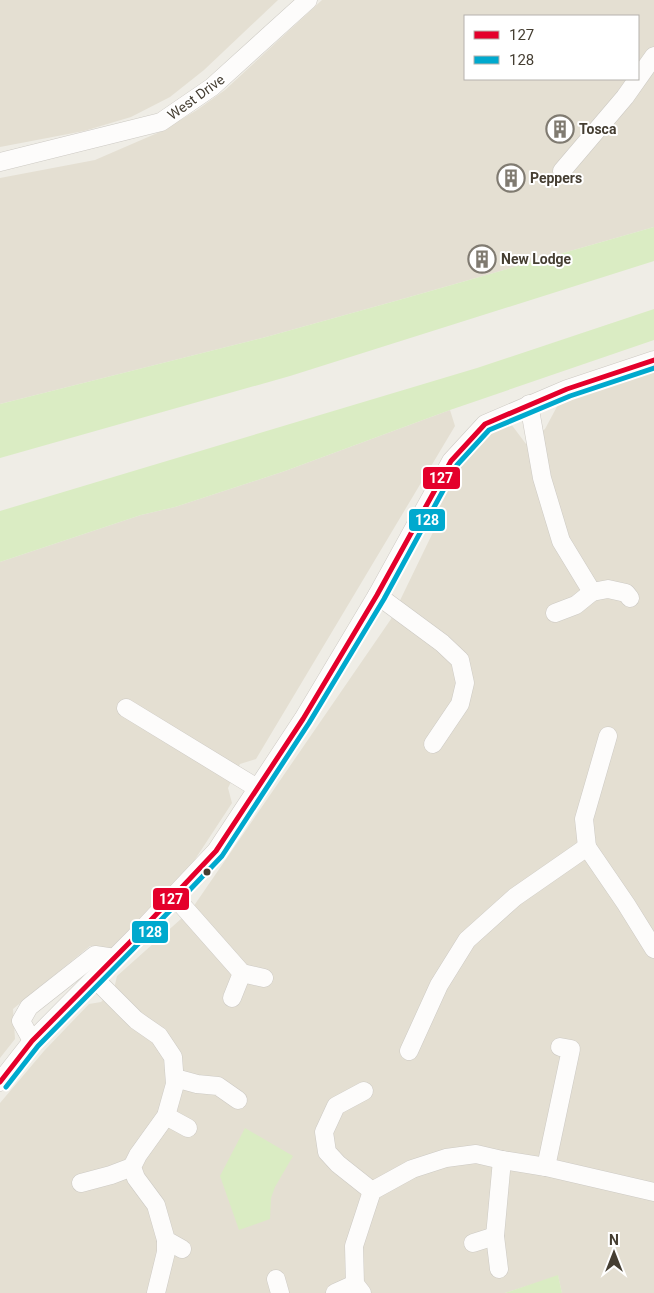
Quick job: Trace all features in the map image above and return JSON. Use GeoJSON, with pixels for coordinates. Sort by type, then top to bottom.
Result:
{"type":"FeatureCollection","features":[{"type":"Feature","properties":{"kind":"street","name":"West Drive"},"geometry":{"type":"LineString","coordinates":[[0,162],[161,122],[212,87],[308,0]]}},
{"type":"Feature","properties":{"kind":"street"},"geometry":{"type":"LineString","coordinates":[[639,77],[654,56]]}},
{"type":"Feature","properties":{"kind":"street"},"geometry":{"type":"LineString","coordinates":[[562,171],[625,97],[637,80]]}},
{"type":"Feature","properties":{"kind":"street"},"geometry":{"type":"LineString","coordinates":[[0,1082],[32,1041],[115,958],[216,851],[303,719],[377,595],[451,461],[485,424],[566,389],[654,360]]}},
{"type":"Feature","properties":{"kind":"street"},"geometry":{"type":"LineString","coordinates":[[529,404],[542,478],[562,541],[592,592]]}},
{"type":"Feature","properties":{"kind":"street"},"geometry":{"type":"LineString","coordinates":[[555,613],[576,605],[592,592],[608,589],[626,593],[630,598]]}},
{"type":"Feature","properties":{"kind":"street"},"geometry":{"type":"LineString","coordinates":[[377,595],[442,643],[460,660],[465,683],[460,704],[441,721],[433,744]]}},
{"type":"Feature","properties":{"kind":"street"},"geometry":{"type":"LineString","coordinates":[[126,708],[257,788]]}},
{"type":"Feature","properties":{"kind":"street"},"geometry":{"type":"LineString","coordinates":[[608,736],[607,765],[584,819],[588,847],[654,949]]}},
{"type":"Feature","properties":{"kind":"street"},"geometry":{"type":"LineString","coordinates":[[409,1051],[438,986],[467,940],[515,897],[588,847]]}},
{"type":"Feature","properties":{"kind":"street"},"geometry":{"type":"LineString","coordinates":[[174,896],[242,973],[264,978]]}},
{"type":"Feature","properties":{"kind":"street"},"geometry":{"type":"LineString","coordinates":[[32,1041],[21,1021],[30,1007],[95,955],[115,958]]}},
{"type":"Feature","properties":{"kind":"street"},"geometry":{"type":"LineString","coordinates":[[232,998],[242,973]]}},
{"type":"Feature","properties":{"kind":"street"},"geometry":{"type":"LineString","coordinates":[[81,1183],[132,1167],[138,1155],[166,1116],[176,1078],[174,1057],[159,1036],[136,1020],[94,979]]}},
{"type":"Feature","properties":{"kind":"street"},"geometry":{"type":"LineString","coordinates":[[546,1168],[571,1049]]}},
{"type":"Feature","properties":{"kind":"street"},"geometry":{"type":"LineString","coordinates":[[176,1078],[197,1084],[218,1086],[238,1100]]}},
{"type":"Feature","properties":{"kind":"street"},"geometry":{"type":"LineString","coordinates":[[364,1091],[336,1106],[324,1132],[327,1152],[338,1164],[372,1191]]}},
{"type":"Feature","properties":{"kind":"street"},"geometry":{"type":"LineString","coordinates":[[166,1116],[188,1128]]}},
{"type":"Feature","properties":{"kind":"street"},"geometry":{"type":"LineString","coordinates":[[335,1293],[359,1289],[354,1246],[372,1191],[412,1168],[446,1158],[476,1154],[654,1192]]}},
{"type":"Feature","properties":{"kind":"street"},"geometry":{"type":"LineString","coordinates":[[499,1269],[495,1236],[502,1160]]}},
{"type":"Feature","properties":{"kind":"street"},"geometry":{"type":"LineString","coordinates":[[132,1167],[136,1178],[156,1205],[166,1240],[166,1252],[156,1293]]}},
{"type":"Feature","properties":{"kind":"street"},"geometry":{"type":"LineString","coordinates":[[473,1243],[495,1236]]}},
{"type":"Feature","properties":{"kind":"street"},"geometry":{"type":"LineString","coordinates":[[166,1240],[182,1249]]}},
{"type":"Feature","properties":{"kind":"shaded area"},"geometry":{"type":"Polygon","coordinates":[[[0,0],[278,0],[204,70],[170,97],[131,117],[84,131],[0,147],[0,0]]]}},
{"type":"Feature","properties":{"kind":"shaded area"},"geometry":{"type":"Polygon","coordinates":[[[322,0],[654,0],[654,227],[266,337],[0,404],[0,178],[95,160],[162,131],[225,90],[322,0]]]}},
{"type":"Feature","properties":{"kind":"shaded area"},"geometry":{"type":"Polygon","coordinates":[[[654,367],[654,1293],[562,1293],[558,1276],[505,1293],[0,1293],[0,1103],[44,1051],[89,1004],[101,1002],[114,989],[117,976],[191,910],[391,619],[437,524],[439,495],[454,464],[487,434],[511,424],[526,444],[545,429],[560,401],[654,367]]]}},
{"type":"Feature","properties":{"kind":"shaded area"},"geometry":{"type":"Polygon","coordinates":[[[450,410],[455,426],[256,759],[240,764],[228,788],[232,803],[173,893],[113,950],[90,946],[13,1009],[15,1039],[0,1058],[0,562],[141,515],[175,507],[285,471],[450,410]]]}},
{"type":"Feature","properties":{"kind":"green space"},"geometry":{"type":"Polygon","coordinates":[[[654,227],[654,261],[290,376],[0,458],[0,404],[266,337],[654,227]]]}},
{"type":"Feature","properties":{"kind":"green space"},"geometry":{"type":"Polygon","coordinates":[[[654,309],[654,340],[450,410],[285,471],[175,507],[141,515],[0,562],[0,511],[477,368],[654,309]]]}},
{"type":"Feature","properties":{"kind":"green space"},"geometry":{"type":"Polygon","coordinates":[[[245,1128],[293,1156],[275,1187],[271,1198],[270,1219],[239,1230],[220,1176],[245,1128]]]}},
{"type":"Feature","properties":{"kind":"green space"},"geometry":{"type":"Polygon","coordinates":[[[558,1275],[562,1293],[505,1293],[558,1275]]]}},
{"type":"Feature","properties":{"kind":"transit line","name":"127"},"geometry":{"type":"LineString","coordinates":[[0,1082],[32,1041],[135,937],[216,851],[303,719],[377,595],[451,461],[485,424],[567,389],[654,360]]}},
{"type":"Feature","properties":{"kind":"transit line","name":"128"},"geometry":{"type":"LineString","coordinates":[[6,1087],[38,1046],[222,856],[309,723],[384,599],[457,465],[489,430],[570,396],[654,368]]}},
{"type":"Feature","properties":{"kind":"place","name":"Tosca"},"geometry":{"type":"Point","coordinates":[560,129]}},
{"type":"Feature","properties":{"kind":"place","name":"Peppers"},"geometry":{"type":"Point","coordinates":[511,178]}},
{"type":"Feature","properties":{"kind":"place","name":"New Lodge"},"geometry":{"type":"Point","coordinates":[482,259]}}]}
